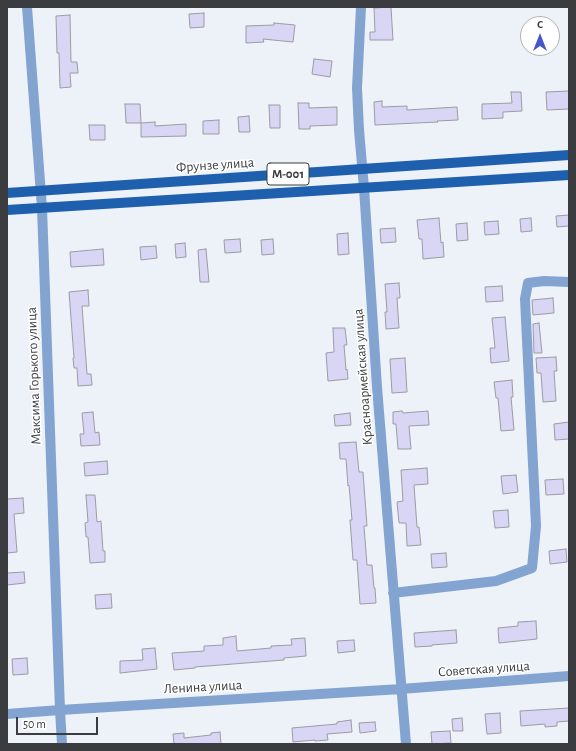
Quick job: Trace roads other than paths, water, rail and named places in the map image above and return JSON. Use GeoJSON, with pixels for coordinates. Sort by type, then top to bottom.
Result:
{"type":"FeatureCollection","features":[{"type":"Feature","properties":{"kind":"main road","name":"Фрунзе улица"},"geometry":{"type":"LineString","coordinates":[[7,193],[569,155]]}},
{"type":"Feature","properties":{"kind":"main road","name":"M-001"},"geometry":{"type":"LineString","coordinates":[[7,210],[569,175]]}},
{"type":"Feature","properties":{"kind":"street","name":"Максима Горького улица"},"geometry":{"type":"LineString","coordinates":[[27,7],[42,208],[62,744]]}},
{"type":"Feature","properties":{"kind":"street","name":"Красноармейская улица"},"geometry":{"type":"LineString","coordinates":[[361,7],[358,88],[359,130],[363,169],[377,387],[406,744]]}},
{"type":"Feature","properties":{"kind":"street"},"geometry":{"type":"LineString","coordinates":[[394,593],[496,581],[532,568],[536,526],[525,299],[528,283],[569,282]]}},
{"type":"Feature","properties":{"kind":"street","name":"Советская улица"},"geometry":{"type":"LineString","coordinates":[[401,689],[569,676]]}},
{"type":"Feature","properties":{"kind":"street","name":"Ленина улица"},"geometry":{"type":"LineString","coordinates":[[7,714],[401,689]]}}]}
